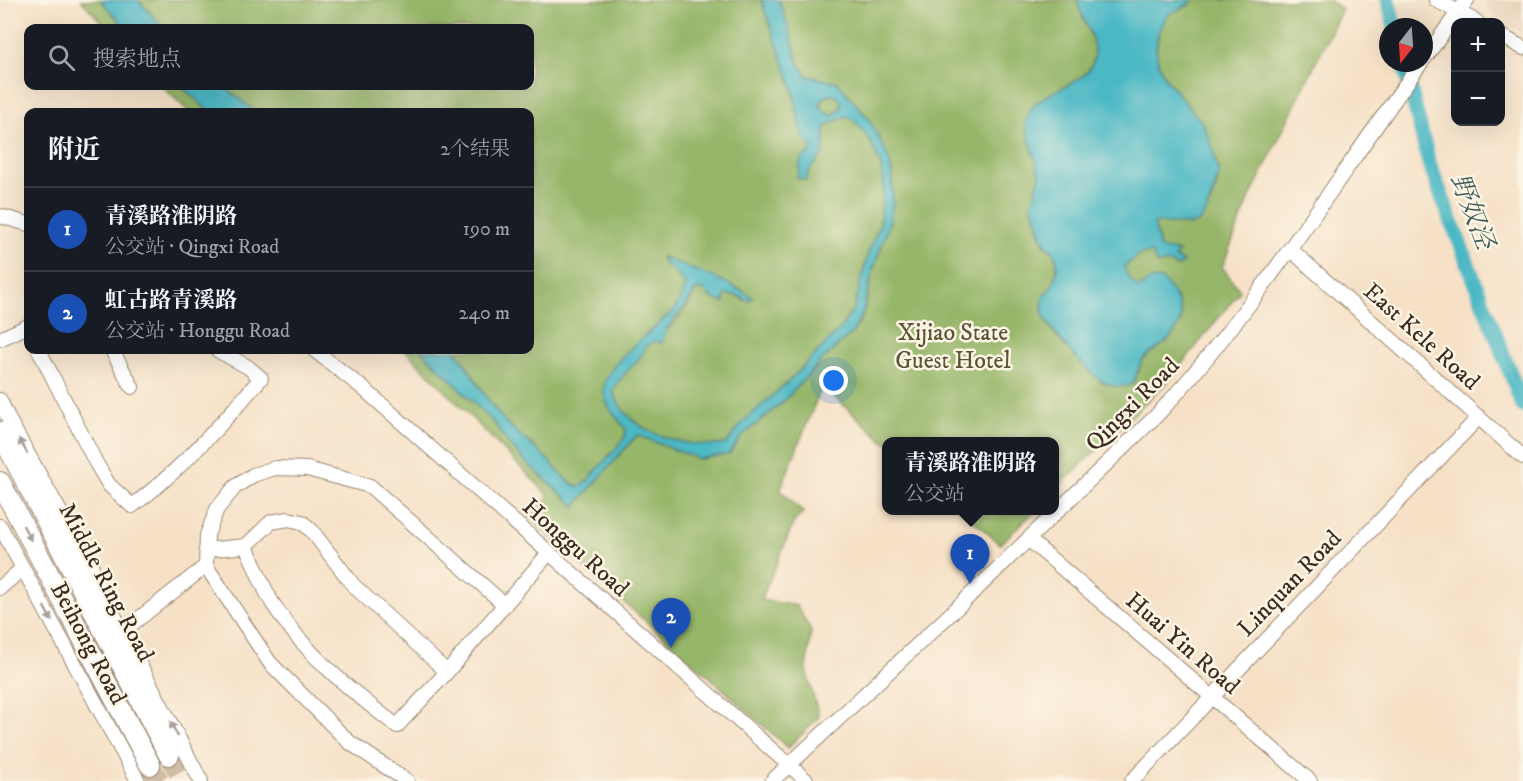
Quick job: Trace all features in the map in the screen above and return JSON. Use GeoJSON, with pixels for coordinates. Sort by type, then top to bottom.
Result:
{"type":"FeatureCollection","features":[{"type":"Feature","properties":{"kind":"highway"},"geometry":{"type":"LineString","coordinates":[[4,439],[89,568]]}},
{"type":"Feature","properties":{"kind":"highway","name":"Middle Ring Road"},"geometry":{"type":"LineString","coordinates":[[4,439],[169,755]]}},
{"type":"Feature","properties":{"kind":"highway","name":"Middle Ring Road"},"geometry":{"type":"LineString","coordinates":[[0,482],[150,765]]}},
{"type":"Feature","properties":{"kind":"street"},"geometry":{"type":"LineString","coordinates":[[1436,0],[1469,18]]}},
{"type":"Feature","properties":{"kind":"street"},"geometry":{"type":"LineString","coordinates":[[1433,47],[1467,0]]}},
{"type":"Feature","properties":{"kind":"street"},"geometry":{"type":"LineString","coordinates":[[1505,38],[1523,48]]}},
{"type":"Feature","properties":{"kind":"street","name":"Qingxi Road"},"geometry":{"type":"LineString","coordinates":[[1059,509],[1158,414],[1222,340],[1290,249],[1415,72]]}},
{"type":"Feature","properties":{"kind":"street"},"geometry":{"type":"LineString","coordinates":[[0,216],[24,223]]}},
{"type":"Feature","properties":{"kind":"street","name":"East Kele Road"},"geometry":{"type":"LineString","coordinates":[[1290,249],[1523,457]]}},
{"type":"Feature","properties":{"kind":"street"},"geometry":{"type":"LineString","coordinates":[[0,339],[24,330]]}},
{"type":"Feature","properties":{"kind":"street"},"geometry":{"type":"LineString","coordinates":[[41,354],[109,485],[132,506],[154,491],[236,408],[261,378],[249,367],[225,354]]}},
{"type":"Feature","properties":{"kind":"street"},"geometry":{"type":"LineString","coordinates":[[114,354],[132,387]]}},
{"type":"Feature","properties":{"kind":"street","name":"Honggu Road"},"geometry":{"type":"LineString","coordinates":[[319,354],[364,389],[807,781]]}},
{"type":"Feature","properties":{"kind":"street","name":"Beihong Road"},"geometry":{"type":"LineString","coordinates":[[0,400],[72,532],[201,781]]}},
{"type":"Feature","properties":{"kind":"street","name":"Linquan Road"},"geometry":{"type":"LineString","coordinates":[[1132,781],[1479,417]]}},
{"type":"Feature","properties":{"kind":"street"},"geometry":{"type":"LineString","coordinates":[[407,781],[349,742],[270,663],[206,566],[207,535],[217,509],[235,487],[253,475],[275,468],[307,469],[370,486],[505,605]]}},
{"type":"Feature","properties":{"kind":"street","name":"Qingxi Road"},"geometry":{"type":"LineString","coordinates":[[772,781],[1053,515]]}},
{"type":"Feature","properties":{"kind":"street"},"geometry":{"type":"LineString","coordinates":[[206,550],[246,546],[271,522],[288,519],[302,522],[312,531],[354,586],[447,672]]}},
{"type":"Feature","properties":{"kind":"street","name":"Beihong Road"},"geometry":{"type":"LineString","coordinates":[[0,526],[138,781]]}},
{"type":"Feature","properties":{"kind":"street","name":"Huai Yin Road"},"geometry":{"type":"LineString","coordinates":[[1028,539],[1310,781]]}},
{"type":"Feature","properties":{"kind":"street"},"geometry":{"type":"LineString","coordinates":[[246,546],[272,603],[297,636],[352,692],[397,726],[447,672],[549,553]]}},
{"type":"Feature","properties":{"kind":"street"},"geometry":{"type":"LineString","coordinates":[[123,631],[206,566]]}},
{"type":"Feature","properties":{"kind":"street"},"geometry":{"type":"LineString","coordinates":[[0,588],[23,568]]}},
{"type":"Feature","properties":{"kind":"shaded area"},"geometry":{"type":"Polygon","coordinates":[[[1486,0],[1523,0],[1523,33],[1505,23],[1505,18],[1496,18],[1484,3],[1486,0]]]}},
{"type":"Feature","properties":{"kind":"green space"},"geometry":{"type":"Polygon","coordinates":[[[81,0],[101,0],[122,24],[103,24],[81,0]]]}},
{"type":"Feature","properties":{"kind":"green space","name":"Xijiao State Guest Hotel"},"geometry":{"type":"Polygon","coordinates":[[[138,0],[761,0],[793,89],[802,133],[813,146],[810,153],[801,159],[809,168],[824,148],[827,125],[846,116],[855,121],[869,139],[880,163],[884,182],[880,224],[868,254],[854,308],[841,328],[791,379],[743,422],[726,444],[693,444],[676,441],[644,428],[631,418],[620,406],[613,391],[646,346],[668,329],[681,314],[695,290],[704,290],[712,298],[724,302],[724,295],[736,295],[744,300],[742,290],[662,258],[663,263],[672,269],[685,284],[679,304],[647,333],[604,382],[619,420],[626,429],[624,439],[588,480],[579,487],[574,485],[500,416],[459,354],[534,354],[534,108],[251,108],[228,90],[534,90],[534,24],[160,24],[138,0]]]}},
{"type":"Feature","properties":{"kind":"green space","name":"Xijiao State Guest Hotel"},"geometry":{"type":"Polygon","coordinates":[[[779,0],[1077,0],[1091,36],[1094,58],[1090,68],[1083,76],[1041,100],[1032,109],[1026,121],[1039,175],[1036,195],[1031,206],[1043,240],[1055,255],[1056,261],[1055,282],[1042,304],[1044,316],[1069,350],[1092,372],[1111,385],[1138,374],[1142,361],[1181,323],[1180,306],[1171,291],[1150,280],[1138,288],[1129,278],[1124,267],[1140,254],[1152,253],[1157,264],[1183,262],[1174,257],[1179,252],[1160,248],[1154,223],[1184,225],[1197,221],[1207,209],[1218,177],[1219,168],[1206,131],[1166,79],[1158,63],[1158,38],[1167,14],[1188,6],[1193,0],[1329,0],[1342,9],[1251,195],[1222,267],[1240,291],[1171,378],[1059,486],[1059,437],[882,437],[882,439],[822,386],[780,490],[803,512],[794,522],[761,600],[797,606],[811,632],[806,670],[819,717],[788,748],[528,519],[549,496],[409,354],[425,354],[496,425],[520,456],[575,506],[637,435],[699,459],[729,454],[742,436],[783,402],[821,361],[853,332],[860,322],[873,270],[889,224],[893,188],[892,173],[889,159],[877,134],[868,118],[837,82],[807,76],[797,60],[779,0]]]}},
{"type":"Feature","properties":{"kind":"green space"},"geometry":{"type":"Polygon","coordinates":[[[166,90],[185,90],[206,108],[185,108],[166,90]]]}},
{"type":"Feature","properties":{"kind":"green space"},"geometry":{"type":"Polygon","coordinates":[[[831,94],[841,101],[841,108],[832,116],[821,109],[820,103],[831,94]]]}},
{"type":"Feature","properties":{"kind":"green space"},"geometry":{"type":"Polygon","coordinates":[[[967,515],[1031,515],[1000,544],[967,515]]]}},
{"type":"Feature","properties":{"kind":"water"},"geometry":{"type":"Polygon","coordinates":[[[101,0],[138,0],[160,24],[122,24],[101,0]]]}},
{"type":"Feature","properties":{"kind":"water"},"geometry":{"type":"Polygon","coordinates":[[[761,0],[779,0],[797,60],[807,76],[837,82],[868,118],[889,159],[893,203],[863,312],[853,332],[821,361],[783,402],[742,436],[729,454],[699,459],[637,435],[575,506],[510,446],[496,425],[425,354],[459,354],[500,416],[566,479],[579,487],[624,439],[626,429],[610,408],[604,394],[605,383],[611,371],[632,347],[669,315],[681,298],[685,284],[672,269],[663,263],[662,257],[725,282],[753,297],[750,301],[736,295],[725,295],[724,303],[712,298],[704,290],[695,290],[667,329],[662,343],[654,341],[646,346],[640,358],[621,378],[613,391],[620,406],[631,418],[660,436],[693,444],[726,444],[743,422],[791,379],[841,328],[854,308],[868,254],[880,224],[884,182],[880,163],[869,139],[855,121],[846,116],[827,125],[822,155],[809,170],[806,180],[797,178],[801,159],[810,153],[813,146],[806,142],[793,89],[761,0]],[[831,94],[820,103],[821,109],[832,116],[841,108],[841,101],[831,94]]]}},
{"type":"Feature","properties":{"kind":"water"},"geometry":{"type":"Polygon","coordinates":[[[1077,0],[1193,0],[1188,5],[1167,15],[1158,34],[1156,49],[1159,65],[1166,79],[1203,124],[1213,148],[1219,176],[1206,213],[1199,222],[1191,225],[1154,223],[1160,248],[1179,252],[1174,257],[1183,262],[1177,267],[1170,263],[1157,264],[1152,253],[1140,254],[1124,267],[1129,278],[1138,288],[1150,280],[1162,279],[1176,297],[1181,314],[1177,329],[1170,338],[1144,359],[1133,384],[1125,386],[1109,385],[1094,376],[1060,339],[1042,310],[1044,294],[1052,286],[1057,262],[1053,252],[1044,241],[1031,206],[1040,176],[1025,125],[1029,112],[1037,102],[1082,77],[1090,68],[1094,57],[1093,43],[1077,0]]]}},
{"type":"Feature","properties":{"kind":"water"},"geometry":{"type":"Polygon","coordinates":[[[185,90],[228,90],[251,108],[206,108],[185,90]]]}},
{"type":"Feature","properties":{"kind":"waterway","name":"野奴泾"},"geometry":{"type":"LineString","coordinates":[[1388,0],[1393,18]]}},
{"type":"Feature","properties":{"kind":"waterway","name":"野奴泾"},"geometry":{"type":"LineString","coordinates":[[1406,72],[1429,163],[1523,406]]}},
{"type":"Feature","properties":{"kind":"tunnel"},"geometry":{"type":"LineString","coordinates":[[169,755],[183,781]]}},
{"type":"Feature","properties":{"kind":"tunnel"},"geometry":{"type":"LineString","coordinates":[[150,765],[159,781]]}},
{"type":"Feature","properties":{"kind":"place","name":"青溪路淮阴路"},"geometry":{"type":"Point","coordinates":[970,584]}},
{"type":"Feature","properties":{"kind":"place","name":"虹古路青溪路"},"geometry":{"type":"Point","coordinates":[671,648]}}]}
